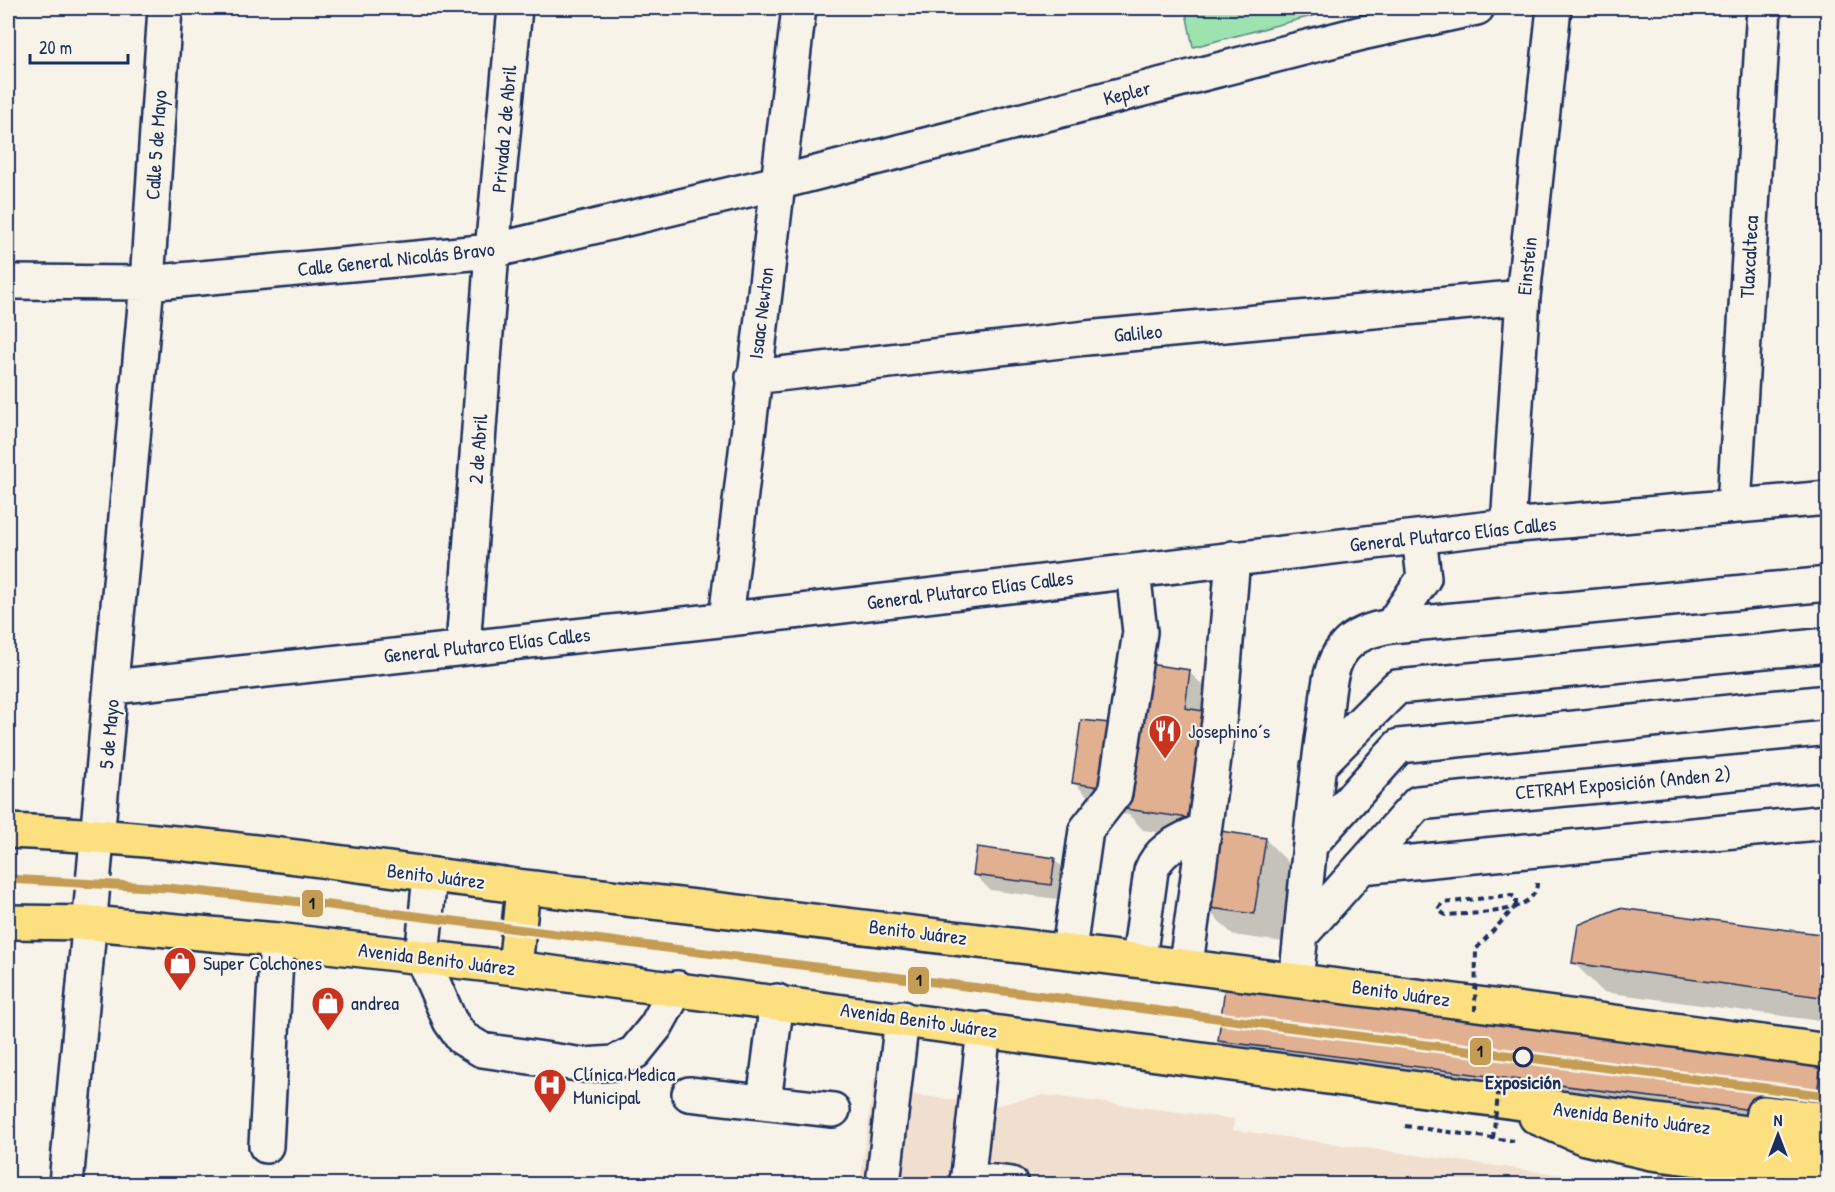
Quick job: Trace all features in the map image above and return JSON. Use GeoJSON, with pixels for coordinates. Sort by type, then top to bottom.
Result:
{"type":"FeatureCollection","features":[{"type":"Feature","properties":{"kind":"main road","name":"Benito Juárez"},"geometry":{"type":"LineString","coordinates":[[8,831],[99,834],[523,887],[1186,964],[1827,1051]]}},
{"type":"Feature","properties":{"kind":"main road"},"geometry":{"type":"LineString","coordinates":[[515,968],[523,887]]}},
{"type":"Feature","properties":{"kind":"main road","name":"Avenida Benito Juárez"},"geometry":{"type":"LineString","coordinates":[[8,922],[91,923],[277,940],[515,968],[984,1029],[1501,1090],[1827,1144]]}},
{"type":"Feature","properties":{"kind":"main road"},"geometry":{"type":"LineString","coordinates":[[1520,1009],[1594,1004],[1677,1008],[1827,1030]]}},
{"type":"Feature","properties":{"kind":"main road"},"geometry":{"type":"LineString","coordinates":[[1501,1090],[1607,1096],[1827,1120]]}},
{"type":"Feature","properties":{"kind":"main road"},"geometry":{"type":"LineString","coordinates":[[1501,1090],[1585,1138],[1651,1153],[1714,1174],[1827,1176]]}},
{"type":"Feature","properties":{"kind":"street","name":"Calle 5 de Mayo"},"geometry":{"type":"LineString","coordinates":[[147,283],[165,8]]}},
{"type":"Feature","properties":{"kind":"street","name":"Privada 2 de Abril"},"geometry":{"type":"LineString","coordinates":[[492,251],[515,8]]}},
{"type":"Feature","properties":{"kind":"street","name":"Isaac Newton"},"geometry":{"type":"LineString","coordinates":[[726,619],[753,377],[799,8]]}},
{"type":"Feature","properties":{"kind":"street","name":"Kepler"},"geometry":{"type":"LineString","coordinates":[[777,183],[1350,36],[1477,8]]}},
{"type":"Feature","properties":{"kind":"street","name":"Einstein"},"geometry":{"type":"LineString","coordinates":[[1508,526],[1523,297],[1554,8]]}},
{"type":"Feature","properties":{"kind":"street","name":"Tlaxcalteca"},"geometry":{"type":"LineString","coordinates":[[1734,506],[1764,8]]}},
{"type":"Feature","properties":{"kind":"street","name":"Calle General Nicolás Bravo"},"geometry":{"type":"LineString","coordinates":[[8,282],[147,283],[492,251],[777,183]]}},
{"type":"Feature","properties":{"kind":"street","name":"2 de Abril"},"geometry":{"type":"LineString","coordinates":[[464,647],[492,251]]}},
{"type":"Feature","properties":{"kind":"street","name":"5 de Mayo"},"geometry":{"type":"LineString","coordinates":[[66,1185],[113,687],[147,283]]}},
{"type":"Feature","properties":{"kind":"street","name":"Galileo"},"geometry":{"type":"LineString","coordinates":[[753,377],[1086,338],[1523,297]]}},
{"type":"Feature","properties":{"kind":"street","name":"General Plutarco Elías Calles"},"geometry":{"type":"LineString","coordinates":[[113,687],[726,619],[1508,526],[1827,498]]}},
{"type":"Feature","properties":{"kind":"street"},"geometry":{"type":"LineString","coordinates":[[1391,626],[1424,578],[1419,537]]}},
{"type":"Feature","properties":{"kind":"street"},"geometry":{"type":"LineString","coordinates":[[1186,964],[1220,714],[1233,558]]}},
{"type":"Feature","properties":{"kind":"street"},"geometry":{"type":"LineString","coordinates":[[1070,950],[1086,830],[1115,793],[1140,632],[1133,571]]}},
{"type":"Feature","properties":{"kind":"street"},"geometry":{"type":"LineString","coordinates":[[1296,980],[1318,766],[1334,666],[1343,649],[1356,637],[1373,629],[1391,626],[1827,584]]}},
{"type":"Feature","properties":{"kind":"street"},"geometry":{"type":"LineString","coordinates":[[1318,766],[1397,687],[1827,645]]}},
{"type":"Feature","properties":{"kind":"street"},"geometry":{"type":"LineString","coordinates":[[1310,845],[1399,746],[1827,702]]}},
{"type":"Feature","properties":{"kind":"street","name":"CETRAM Exposición (Anden 2)"},"geometry":{"type":"LineString","coordinates":[[1361,867],[1418,802],[1827,764]]}},
{"type":"Feature","properties":{"kind":"street"},"geometry":{"type":"LineString","coordinates":[[1301,935],[1361,867],[1827,822]]}},
{"type":"Feature","properties":{"kind":"street"},"geometry":{"type":"LineString","coordinates":[[1139,959],[1151,871],[1156,859],[1166,849],[1203,830]]}},
{"type":"Feature","properties":{"kind":"street"},"geometry":{"type":"LineString","coordinates":[[430,875],[422,957],[450,1021],[462,1038],[482,1050],[584,1065],[614,1063],[635,1052],[656,1026],[677,988]]}},
{"type":"Feature","properties":{"kind":"street"},"geometry":{"type":"LineString","coordinates":[[266,1146],[277,940]]}},
{"type":"Feature","properties":{"kind":"street"},"geometry":{"type":"LineString","coordinates":[[764,1101],[777,1001]]}},
{"type":"Feature","properties":{"kind":"street"},"geometry":{"type":"LineString","coordinates":[[883,1185],[902,1017]]}},
{"type":"Feature","properties":{"kind":"street"},"geometry":{"type":"LineString","coordinates":[[984,1029],[967,1182],[1011,1185]]}},
{"type":"Feature","properties":{"kind":"street"},"geometry":{"type":"LineString","coordinates":[[689,1094],[833,1110]]}},
{"type":"Feature","properties":{"kind":"path"},"geometry":{"type":"LineString","coordinates":[[1475,1011],[1476,949],[1517,902],[1510,895],[1443,903],[1438,906],[1440,914],[1445,915],[1508,909],[1529,899],[1534,894],[1537,883]]}},
{"type":"Feature","properties":{"kind":"path"},"geometry":{"type":"LineString","coordinates":[[1405,1126],[1493,1138],[1501,1090]]}},
{"type":"Feature","properties":{"kind":"shaded area"},"geometry":{"type":"Polygon","coordinates":[[[886,1077],[914,1095],[998,1105],[1043,1095],[1234,1119],[1233,1130],[1629,1184],[860,1184],[874,1078],[886,1077]]]}},
{"type":"Feature","properties":{"kind":"green space"},"geometry":{"type":"Polygon","coordinates":[[[1185,8],[1343,8],[1193,47],[1185,8]]]}},
{"type":"Feature","properties":{"kind":"building","name":"Josephino´s"},"geometry":{"type":"Polygon","coordinates":[[[1141,663],[1190,670],[1185,708],[1210,712],[1195,819],[1119,808],[1141,663]]]}},
{"type":"Feature","properties":{"kind":"building"},"geometry":{"type":"Polygon","coordinates":[[[1081,720],[1110,723],[1100,787],[1072,783],[1081,720]]]}},
{"type":"Feature","properties":{"kind":"building"},"geometry":{"type":"Polygon","coordinates":[[[1214,830],[1266,838],[1254,914],[1203,907],[1214,830]]]}},
{"type":"Feature","properties":{"kind":"building"},"geometry":{"type":"Polygon","coordinates":[[[977,847],[1055,858],[1051,885],[973,875],[977,847]]]}},
{"type":"Feature","properties":{"kind":"building"},"geometry":{"type":"Polygon","coordinates":[[[1619,908],[1828,935],[1828,998],[1572,963],[1578,925],[1619,908]]]}},
{"type":"Feature","properties":{"kind":"building"},"geometry":{"type":"Polygon","coordinates":[[[1226,979],[1822,1056],[1814,1118],[1218,1041],[1226,979]]]}},
{"type":"Feature","properties":{"kind":"building"},"geometry":{"type":"Polygon","coordinates":[[[1663,1160],[1767,1173],[1765,1184],[1659,1184],[1663,1160]]]}},
{"type":"Feature","properties":{"kind":"building"},"geometry":{"type":"Polygon","coordinates":[[[1593,1179],[1629,1184],[1592,1184],[1593,1179]]]}},
{"type":"Feature","properties":{"kind":"transit line","name":"1"},"geometry":{"type":"LineString","coordinates":[[8,879],[168,888],[329,905],[1828,1096]]}},
{"type":"Feature","properties":{"kind":"place","name":"Josephino´s"},"geometry":{"type":"Point","coordinates":[1165,760]}},
{"type":"Feature","properties":{"kind":"place","name":"Super Colchones"},"geometry":{"type":"Point","coordinates":[180,992]}},
{"type":"Feature","properties":{"kind":"place","name":"andrea"},"geometry":{"type":"Point","coordinates":[328,1032]}},
{"type":"Feature","properties":{"kind":"place","name":"Exposición"},"geometry":{"type":"Point","coordinates":[1523,1057]}},
{"type":"Feature","properties":{"kind":"place","name":"Clínica Medica Municipal"},"geometry":{"type":"Point","coordinates":[550,1114]}}]}
